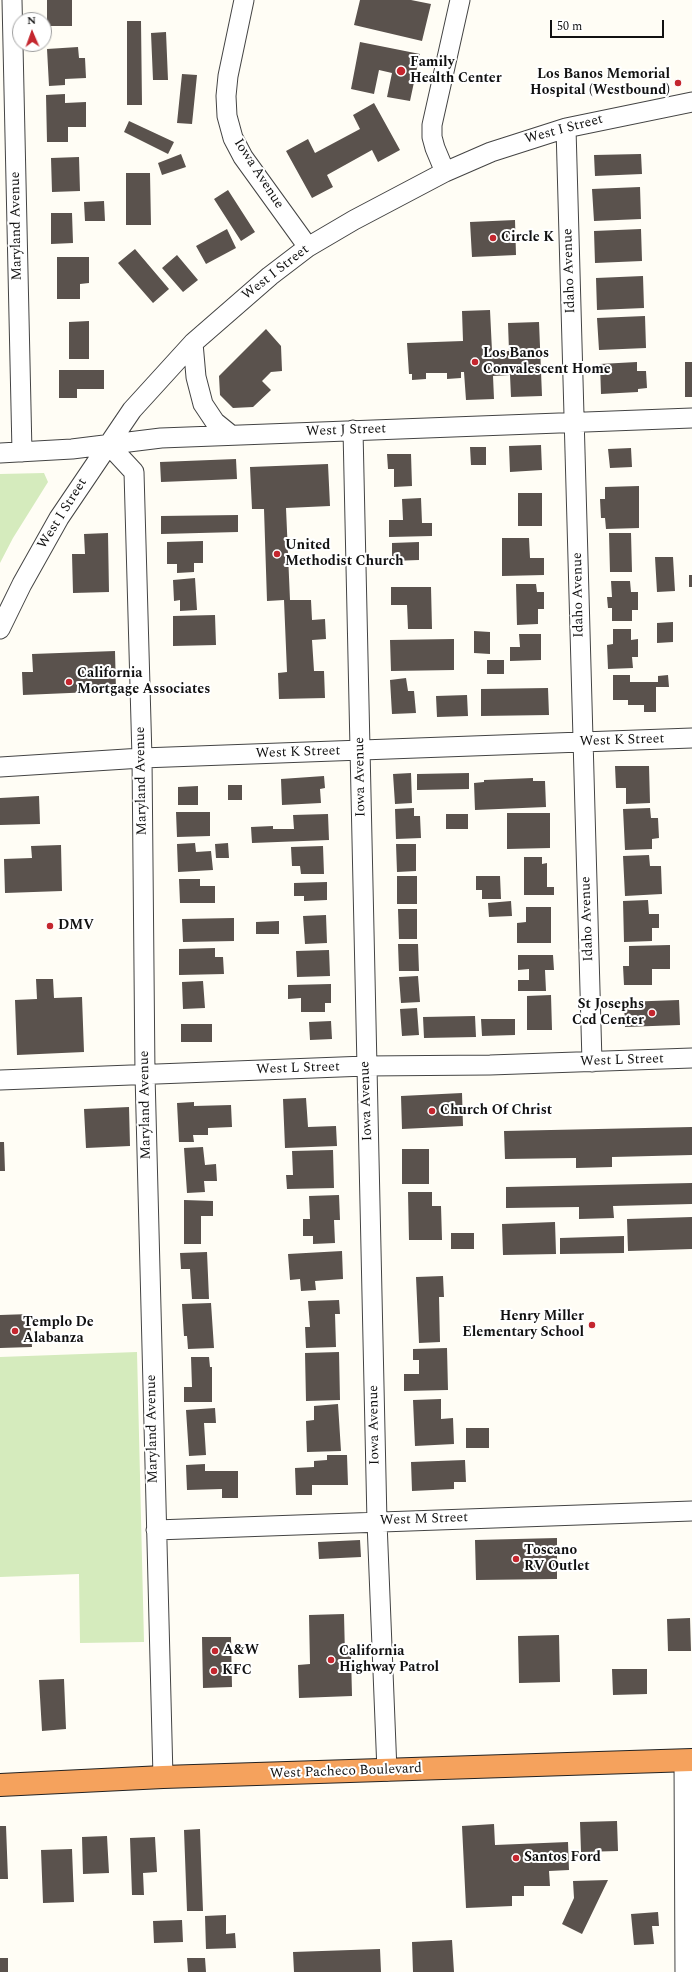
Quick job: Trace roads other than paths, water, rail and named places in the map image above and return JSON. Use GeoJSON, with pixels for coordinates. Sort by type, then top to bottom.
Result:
{"type":"FeatureCollection","features":[{"type":"Feature","properties":{"kind":"highway","name":"West Pacheco Boulevard"},"geometry":{"type":"LineString","coordinates":[[0,1785],[163,1777],[387,1771],[688,1760]]}},
{"type":"Feature","properties":{"kind":"street","name":"Maryland Avenue"},"geometry":{"type":"LineString","coordinates":[[12,0],[22,452]]}},
{"type":"Feature","properties":{"kind":"street","name":"Iowa Avenue"},"geometry":{"type":"LineString","coordinates":[[244,0],[228,76],[226,96],[227,116],[233,138],[243,157],[308,248]]}},
{"type":"Feature","properties":{"kind":"street"},"geometry":{"type":"LineString","coordinates":[[445,172],[435,148],[432,136],[432,125],[460,0]]}},
{"type":"Feature","properties":{"kind":"street","name":"West I Street"},"geometry":{"type":"LineString","coordinates":[[0,629],[22,584],[59,518],[132,410],[193,343],[270,276],[308,248],[354,220],[445,172],[491,152],[566,128],[692,102]]}},
{"type":"Feature","properties":{"kind":"street","name":"Idaho Avenue"},"geometry":{"type":"LineString","coordinates":[[566,128],[592,1062]]}},
{"type":"Feature","properties":{"kind":"street"},"geometry":{"type":"LineString","coordinates":[[193,343],[196,377],[203,404],[215,422],[231,435]]}},
{"type":"Feature","properties":{"kind":"street","name":"West J Street"},"geometry":{"type":"LineString","coordinates":[[0,453],[72,449],[161,438],[692,418]]}},
{"type":"Feature","properties":{"kind":"street","name":"Iowa Avenue"},"geometry":{"type":"LineString","coordinates":[[353,430],[377,1522],[387,1771]]}},
{"type":"Feature","properties":{"kind":"street","name":"Maryland Avenue"},"geometry":{"type":"LineString","coordinates":[[108,444],[134,472],[142,758],[145,1074],[163,1777]]}},
{"type":"Feature","properties":{"kind":"street","name":"West K Street"},"geometry":{"type":"LineString","coordinates":[[0,767],[142,758],[692,738]]}},
{"type":"Feature","properties":{"kind":"street","name":"West L Street"},"geometry":{"type":"LineString","coordinates":[[0,1080],[366,1066],[592,1062],[692,1058]]}},
{"type":"Feature","properties":{"kind":"street","name":"West M Street"},"geometry":{"type":"LineString","coordinates":[[156,1530],[692,1511]]}},
{"type":"Feature","properties":{"kind":"street"},"geometry":{"type":"LineString","coordinates":[[684,1972],[688,1760]]}},
{"type":"Feature","properties":{"kind":"place","name":"Family Health Center"},"geometry":{"type":"Point","coordinates":[401,71]}},
{"type":"Feature","properties":{"kind":"place","name":"Los Banos Memorial Hospital (Westbound)"},"geometry":{"type":"Point","coordinates":[678,83]}},
{"type":"Feature","properties":{"kind":"place","name":"Circle K"},"geometry":{"type":"Point","coordinates":[493,238]}},
{"type":"Feature","properties":{"kind":"place","name":"Los Banos Convalescent Home"},"geometry":{"type":"Point","coordinates":[475,362]}},
{"type":"Feature","properties":{"kind":"place","name":"United Methodist Church"},"geometry":{"type":"Point","coordinates":[277,554]}},
{"type":"Feature","properties":{"kind":"place","name":"California Mortgage Associates"},"geometry":{"type":"Point","coordinates":[69,682]}},
{"type":"Feature","properties":{"kind":"place","name":"DMV"},"geometry":{"type":"Point","coordinates":[50,926]}},
{"type":"Feature","properties":{"kind":"place","name":"St Josephs Ccd Center"},"geometry":{"type":"Point","coordinates":[652,1013]}},
{"type":"Feature","properties":{"kind":"place","name":"Church Of Christ"},"geometry":{"type":"Point","coordinates":[432,1111]}},
{"type":"Feature","properties":{"kind":"place","name":"Henry Miller Elementary School"},"geometry":{"type":"Point","coordinates":[592,1325]}},
{"type":"Feature","properties":{"kind":"place","name":"Templo De Alabanza"},"geometry":{"type":"Point","coordinates":[15,1331]}},
{"type":"Feature","properties":{"kind":"place","name":"Toscano RV Outlet"},"geometry":{"type":"Point","coordinates":[516,1559]}},
{"type":"Feature","properties":{"kind":"place","name":"A&W"},"geometry":{"type":"Point","coordinates":[215,1651]}},
{"type":"Feature","properties":{"kind":"place","name":"California Highway Patrol"},"geometry":{"type":"Point","coordinates":[331,1660]}},
{"type":"Feature","properties":{"kind":"place","name":"KFC"},"geometry":{"type":"Point","coordinates":[214,1671]}},
{"type":"Feature","properties":{"kind":"place","name":"Santos Ford"},"geometry":{"type":"Point","coordinates":[516,1858]}}]}
